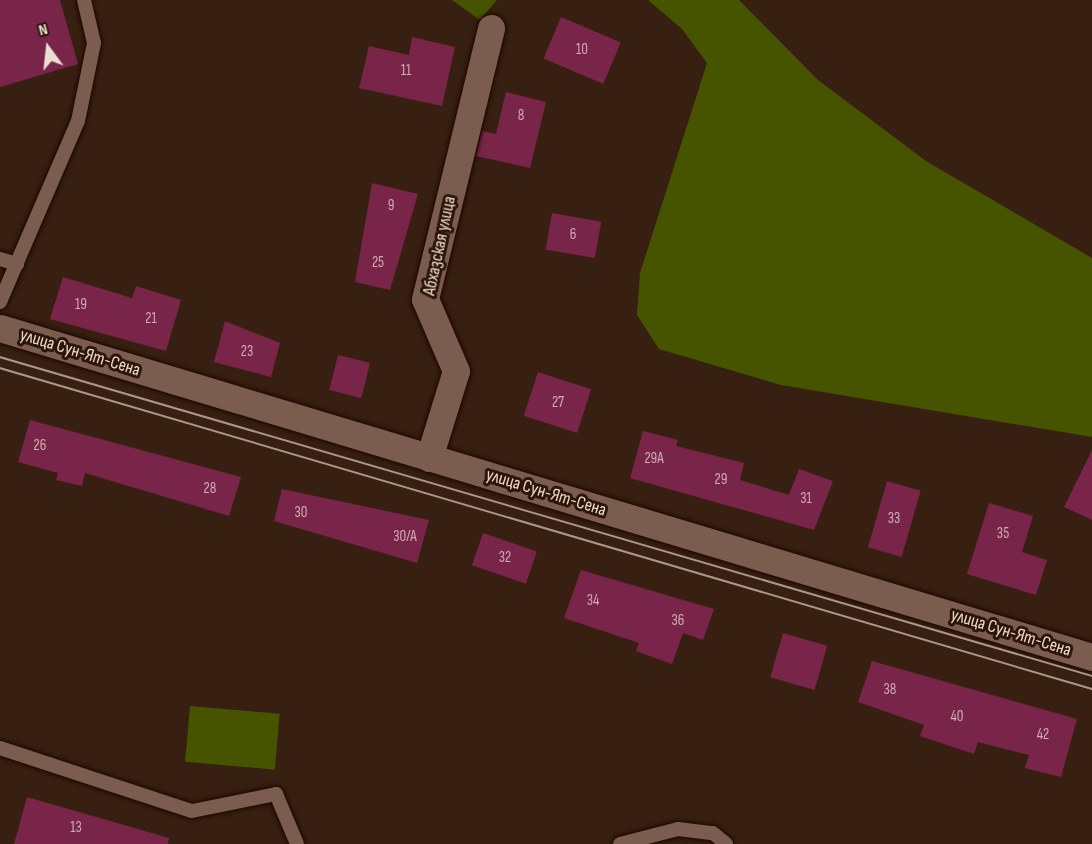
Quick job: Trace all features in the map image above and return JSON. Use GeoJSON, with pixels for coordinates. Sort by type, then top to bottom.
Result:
{"type":"FeatureCollection","features":[{"type":"Feature","properties":{"kind":"street","name":"Абхазская улица"},"geometry":{"type":"LineString","coordinates":[[429,458],[456,371],[425,299],[491,28]]}},
{"type":"Feature","properties":{"kind":"street","name":"улица Сун-Ят-Сена"},"geometry":{"type":"LineString","coordinates":[[0,328],[1092,657]]}},
{"type":"Feature","properties":{"kind":"lane"},"geometry":{"type":"LineString","coordinates":[[0,302],[78,122],[94,43],[84,0]]}},
{"type":"Feature","properties":{"kind":"lane"},"geometry":{"type":"LineString","coordinates":[[0,259],[17,264]]}},
{"type":"Feature","properties":{"kind":"lane"},"geometry":{"type":"LineString","coordinates":[[0,748],[192,811],[276,794],[297,844]]}},
{"type":"Feature","properties":{"kind":"lane"},"geometry":{"type":"LineString","coordinates":[[620,844],[678,829],[713,833],[726,844]]}},
{"type":"Feature","properties":{"kind":"green space"},"geometry":{"type":"Polygon","coordinates":[[[452,0],[497,0],[480,20],[452,0]]]}},
{"type":"Feature","properties":{"kind":"green space"},"geometry":{"type":"Polygon","coordinates":[[[648,0],[739,0],[818,80],[926,161],[1092,258],[1092,437],[781,385],[659,349],[637,315],[640,273],[707,63],[682,29],[648,0]]]}},
{"type":"Feature","properties":{"kind":"green space"},"geometry":{"type":"Polygon","coordinates":[[[190,706],[280,714],[275,770],[185,762],[190,706]]]}},
{"type":"Feature","properties":{"kind":"building"},"geometry":{"type":"Polygon","coordinates":[[[0,0],[60,0],[78,64],[0,87],[0,0]]]}},
{"type":"Feature","properties":{"kind":"building"},"geometry":{"type":"Polygon","coordinates":[[[561,17],[621,42],[603,84],[543,58],[561,17]]]}},
{"type":"Feature","properties":{"kind":"building"},"geometry":{"type":"Polygon","coordinates":[[[412,37],[455,47],[442,106],[359,88],[369,46],[409,55],[412,37]]]}},
{"type":"Feature","properties":{"kind":"building"},"geometry":{"type":"Polygon","coordinates":[[[506,92],[546,102],[530,168],[476,156],[482,131],[496,134],[506,92]]]}},
{"type":"Feature","properties":{"kind":"building"},"geometry":{"type":"Polygon","coordinates":[[[372,183],[418,194],[390,290],[355,282],[372,183]]]}},
{"type":"Feature","properties":{"kind":"building"},"geometry":{"type":"Polygon","coordinates":[[[552,213],[601,222],[595,258],[546,249],[552,213]]]}},
{"type":"Feature","properties":{"kind":"building"},"geometry":{"type":"Polygon","coordinates":[[[63,277],[132,298],[136,286],[181,300],[166,351],[50,319],[63,277]]]}},
{"type":"Feature","properties":{"kind":"building"},"geometry":{"type":"Polygon","coordinates":[[[225,321],[280,343],[271,377],[214,362],[225,321]]]}},
{"type":"Feature","properties":{"kind":"building"},"geometry":{"type":"Polygon","coordinates":[[[338,355],[370,363],[361,398],[329,390],[338,355]]]}},
{"type":"Feature","properties":{"kind":"building"},"geometry":{"type":"Polygon","coordinates":[[[538,372],[591,389],[577,433],[524,416],[538,372]]]}},
{"type":"Feature","properties":{"kind":"building"},"geometry":{"type":"Polygon","coordinates":[[[30,420],[241,477],[229,516],[85,473],[82,486],[56,480],[58,473],[18,462],[30,420]]]}},
{"type":"Feature","properties":{"kind":"building"},"geometry":{"type":"Polygon","coordinates":[[[643,431],[678,440],[676,446],[744,463],[740,480],[789,495],[799,469],[833,481],[814,530],[630,478],[643,431]]]}},
{"type":"Feature","properties":{"kind":"building"},"geometry":{"type":"Polygon","coordinates":[[[1092,450],[1092,520],[1064,507],[1092,450]]]}},
{"type":"Feature","properties":{"kind":"building"},"geometry":{"type":"Polygon","coordinates":[[[887,481],[921,491],[902,557],[868,547],[887,481]]]}},
{"type":"Feature","properties":{"kind":"building"},"geometry":{"type":"Polygon","coordinates":[[[282,489],[429,520],[417,563],[274,521],[282,489]]]}},
{"type":"Feature","properties":{"kind":"building"},"geometry":{"type":"Polygon","coordinates":[[[989,503],[1033,516],[1022,552],[1047,560],[1036,595],[967,574],[989,503]]]}},
{"type":"Feature","properties":{"kind":"building"},"geometry":{"type":"Polygon","coordinates":[[[483,533],[537,552],[526,584],[472,565],[483,533]]]}},
{"type":"Feature","properties":{"kind":"building"},"geometry":{"type":"Polygon","coordinates":[[[581,570],[714,609],[703,640],[683,633],[672,664],[636,651],[639,643],[564,618],[581,570]]]}},
{"type":"Feature","properties":{"kind":"building"},"geometry":{"type":"Polygon","coordinates":[[[783,633],[827,646],[815,690],[770,677],[783,633]]]}},
{"type":"Feature","properties":{"kind":"building"},"geometry":{"type":"Polygon","coordinates":[[[872,661],[1077,719],[1061,777],[1025,768],[1029,755],[978,742],[974,754],[920,736],[924,725],[858,702],[872,661]]]}},
{"type":"Feature","properties":{"kind":"building"},"geometry":{"type":"Polygon","coordinates":[[[27,797],[169,838],[168,844],[14,844],[27,797]]]}},
{"type":"Feature","properties":{"kind":"tram line"},"geometry":{"type":"LineString","coordinates":[[0,357],[1092,676]]}},
{"type":"Feature","properties":{"kind":"tram line"},"geometry":{"type":"LineString","coordinates":[[0,368],[1092,689]]}}]}
